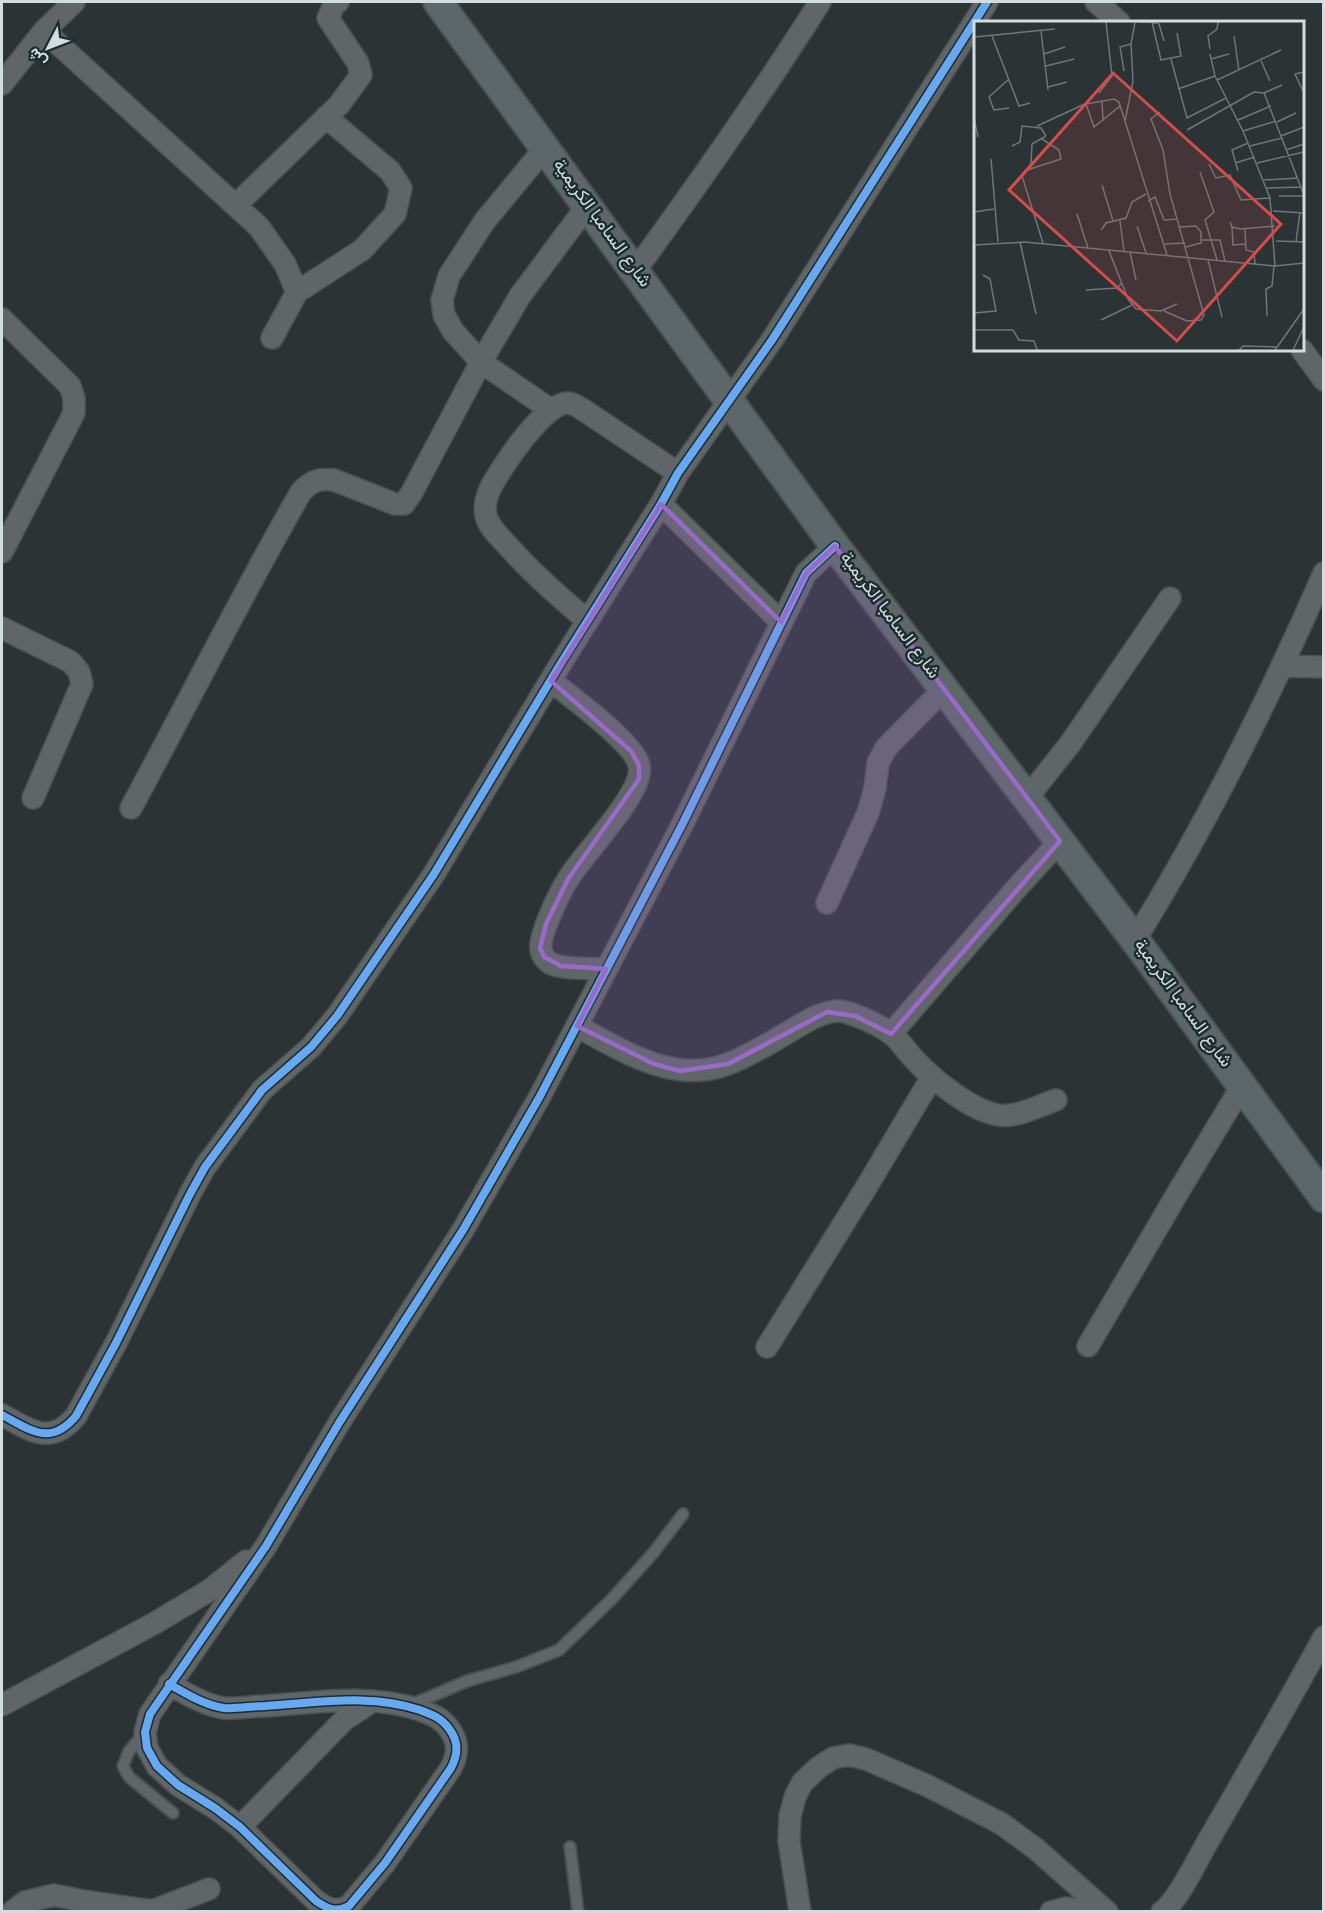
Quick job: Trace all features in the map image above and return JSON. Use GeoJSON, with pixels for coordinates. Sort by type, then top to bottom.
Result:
{"type":"FeatureCollection","features":[{"type":"Feature","properties":{"kind":"main road","name":"شارع السامبا الكريمية"},"geometry":{"type":"LineString","coordinates":[[438,2],[835,546],[1135,940],[1323,1198]]}},
{"type":"Feature","properties":{"kind":"street"},"geometry":{"type":"LineString","coordinates":[[2,84],[44,32],[74,2]]}},
{"type":"Feature","properties":{"kind":"street"},"geometry":{"type":"LineString","coordinates":[[236,205],[339,105],[361,75],[358,63],[328,18],[334,5],[338,2]]}},
{"type":"Feature","properties":{"kind":"street"},"geometry":{"type":"LineString","coordinates":[[635,271],[748,113],[820,2]]}},
{"type":"Feature","properties":{"kind":"street"},"geometry":{"type":"LineString","coordinates":[[975,21],[987,2]]}},
{"type":"Feature","properties":{"kind":"street"},"geometry":{"type":"LineString","coordinates":[[1096,2],[1118,21]]}},
{"type":"Feature","properties":{"kind":"street"},"geometry":{"type":"LineString","coordinates":[[2,1415],[43,1434],[60,1431],[76,1416],[116,1343],[205,1167],[262,1090],[311,1047],[337,1016],[434,874],[678,473],[772,340],[974,22]]}},
{"type":"Feature","properties":{"kind":"street"},"geometry":{"type":"LineString","coordinates":[[44,32],[260,227],[285,264],[297,292]]}},
{"type":"Feature","properties":{"kind":"street"},"geometry":{"type":"LineString","coordinates":[[272,338],[297,292],[362,250],[395,214],[401,188],[390,171],[327,117]]}},
{"type":"Feature","properties":{"kind":"street"},"geometry":{"type":"LineString","coordinates":[[545,148],[484,222],[449,276],[442,300],[444,315],[453,330],[481,362],[551,410]]}},
{"type":"Feature","properties":{"kind":"street"},"geometry":{"type":"LineString","coordinates":[[131,808],[260,563],[301,492],[315,480],[334,480],[395,504],[404,504],[481,362],[520,296],[587,206]]}},
{"type":"Feature","properties":{"kind":"street"},"geometry":{"type":"LineString","coordinates":[[2,319],[70,386],[74,398],[74,413],[2,552]]}},
{"type":"Feature","properties":{"kind":"street"},"geometry":{"type":"LineString","coordinates":[[1303,351],[1323,380]]}},
{"type":"Feature","properties":{"kind":"street"},"geometry":{"type":"LineString","coordinates":[[588,621],[529,569],[486,517],[485,504],[489,490],[504,465],[531,429],[551,410],[561,404],[573,404],[678,473]]}},
{"type":"Feature","properties":{"kind":"street"},"geometry":{"type":"LineString","coordinates":[[661,504],[781,622]]}},
{"type":"Feature","properties":{"kind":"street"},"geometry":{"type":"LineString","coordinates":[[169,1684],[198,1700],[225,1708],[324,1701],[373,1701],[408,1706],[438,1716],[454,1736],[457,1746],[456,1757],[451,1768],[385,1863],[348,1906],[342,1911],[328,1910],[240,1827],[178,1785],[156,1766],[147,1748],[145,1732],[150,1714],[169,1684],[266,1546],[339,1424],[463,1230],[539,1098],[577,1026],[682,825],[807,573],[835,546]]}},
{"type":"Feature","properties":{"kind":"street"},"geometry":{"type":"LineString","coordinates":[[1135,940],[1172,880],[1229,773],[1283,666],[1323,573]]}},
{"type":"Feature","properties":{"kind":"street"},"geometry":{"type":"LineString","coordinates":[[1027,798],[1070,744],[1170,598]]}},
{"type":"Feature","properties":{"kind":"street"},"geometry":{"type":"LineString","coordinates":[[2,628],[71,663],[79,672],[82,684],[33,798]]}},
{"type":"Feature","properties":{"kind":"street"},"geometry":{"type":"LineString","coordinates":[[1283,666],[1323,667]]}},
{"type":"Feature","properties":{"kind":"street"},"geometry":{"type":"LineString","coordinates":[[551,681],[610,730],[631,751],[639,765],[639,779],[631,795],[568,879],[546,924],[540,948],[544,957],[551,963],[561,966],[606,969]]}},
{"type":"Feature","properties":{"kind":"street"},"geometry":{"type":"LineString","coordinates":[[827,903],[868,813],[875,788],[878,763],[886,748],[944,689]]}},
{"type":"Feature","properties":{"kind":"street"},"geometry":{"type":"LineString","coordinates":[[891,1034],[1060,841]]}},
{"type":"Feature","properties":{"kind":"street"},"geometry":{"type":"LineString","coordinates":[[577,1026],[654,1064],[681,1071],[703,1071],[728,1065],[813,1018],[827,1012],[841,1011],[891,1034],[932,1077],[963,1100],[998,1115],[1016,1114],[1056,1100]]}},
{"type":"Feature","properties":{"kind":"street"},"geometry":{"type":"LineString","coordinates":[[767,1347],[932,1077]]}},
{"type":"Feature","properties":{"kind":"street"},"geometry":{"type":"LineString","coordinates":[[1088,1346],[1242,1086]]}},
{"type":"Feature","properties":{"kind":"street"},"geometry":{"type":"LineString","coordinates":[[2,1705],[201,1596],[266,1546]]}},
{"type":"Feature","properties":{"kind":"street"},"geometry":{"type":"LineString","coordinates":[[1162,1911],[1176,1895],[1191,1870],[1273,1730],[1323,1637]]}},
{"type":"Feature","properties":{"kind":"street"},"geometry":{"type":"LineString","coordinates":[[240,1827],[344,1720],[373,1701]]}},
{"type":"Feature","properties":{"kind":"street"},"geometry":{"type":"LineString","coordinates":[[800,1911],[789,1841],[790,1816],[795,1797],[802,1783],[819,1767],[833,1758],[849,1755],[866,1759],[928,1786],[1002,1824],[1036,1849],[1107,1911]]}},
{"type":"Feature","properties":{"kind":"street"},"geometry":{"type":"LineString","coordinates":[[12,1911],[25,1902],[54,1895],[152,1911],[210,1889]]}},
{"type":"Feature","properties":{"kind":"street"},"geometry":{"type":"LineString","coordinates":[[1051,1911],[1066,1908],[1088,1911]]}},
{"type":"Feature","properties":{"kind":"lane"},"geometry":{"type":"LineString","coordinates":[[408,1706],[467,1681],[516,1667],[559,1650],[612,1599],[654,1552],[683,1514]]}},
{"type":"Feature","properties":{"kind":"lane"},"geometry":{"type":"LineString","coordinates":[[145,1732],[129,1750],[123,1766],[129,1777],[173,1813]]}},
{"type":"Feature","properties":{"kind":"lane"},"geometry":{"type":"LineString","coordinates":[[570,1847],[578,1911]]}},
{"type":"Feature","properties":{"kind":"highlighted area"},"geometry":{"type":"Polygon","coordinates":[[[661,504],[781,622],[806,573],[835,546],[1060,841],[891,1034],[855,1016],[827,1012],[728,1064],[680,1071],[654,1064],[577,1026],[606,969],[561,966],[544,957],[540,948],[546,924],[568,879],[639,779],[639,765],[631,751],[551,681],[661,504]]]}},
{"type":"Feature","properties":{"kind":"cycle path"},"geometry":{"type":"LineString","coordinates":[[975,21],[987,2]]}},
{"type":"Feature","properties":{"kind":"cycle path"},"geometry":{"type":"LineString","coordinates":[[2,1415],[40,1433],[58,1431],[76,1416],[116,1343],[205,1167],[262,1090],[311,1047],[337,1016],[434,874],[678,473],[772,340],[974,22]]}},
{"type":"Feature","properties":{"kind":"cycle path"},"geometry":{"type":"LineString","coordinates":[[169,1684],[176,1688],[182,1692],[203,1702],[224,1708],[363,1700],[420,1710],[440,1720],[453,1735],[456,1749],[451,1768],[385,1863],[349,1906],[336,1910],[316,1901],[240,1827],[178,1785],[157,1766],[147,1748],[145,1732],[150,1714],[266,1546],[339,1423],[463,1230],[539,1098],[682,825],[806,573],[835,546]]}}]}
